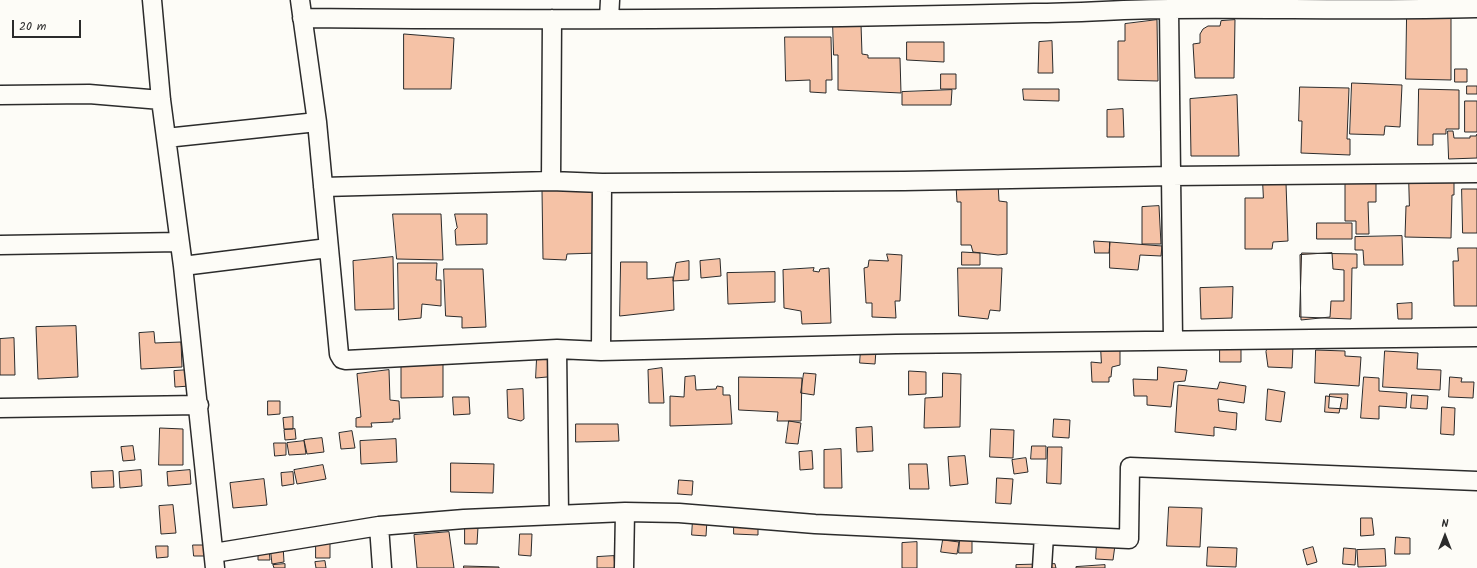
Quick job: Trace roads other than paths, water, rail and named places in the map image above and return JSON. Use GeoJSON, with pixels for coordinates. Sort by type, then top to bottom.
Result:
{"type":"FeatureCollection","features":[{"type":"Feature","properties":{"kind":"street"},"geometry":{"type":"LineString","coordinates":[[152,0],[161,100],[183,266],[215,560],[379,526],[464,519],[625,512],[679,513],[815,524],[1129,539],[1130,467],[1477,481]]}},
{"type":"Feature","properties":{"kind":"street"},"geometry":{"type":"LineString","coordinates":[[300,0],[317,122],[328,248],[340,354],[342,358],[361,359],[557,349],[601,350],[1174,340],[1477,338]]}},
{"type":"Feature","properties":{"kind":"street"},"geometry":{"type":"LineString","coordinates":[[609,20],[610,0]]}},
{"type":"Feature","properties":{"kind":"street"},"geometry":{"type":"LineString","coordinates":[[302,18],[609,20],[1022,14],[1169,9],[1402,10],[1477,8]]}},
{"type":"Feature","properties":{"kind":"street"},"geometry":{"type":"LineString","coordinates":[[1169,9],[1174,340]]}},
{"type":"Feature","properties":{"kind":"street"},"geometry":{"type":"LineString","coordinates":[[551,181],[552,19]]}},
{"type":"Feature","properties":{"kind":"street"},"geometry":{"type":"LineString","coordinates":[[0,95],[88,94],[161,100]]}},
{"type":"Feature","properties":{"kind":"street"},"geometry":{"type":"LineString","coordinates":[[166,138],[317,122]]}},
{"type":"Feature","properties":{"kind":"street"},"geometry":{"type":"LineString","coordinates":[[323,187],[551,181],[602,183],[896,181],[1171,176],[1477,173]]}},
{"type":"Feature","properties":{"kind":"street"},"geometry":{"type":"LineString","coordinates":[[601,350],[602,183]]}},
{"type":"Feature","properties":{"kind":"street"},"geometry":{"type":"LineString","coordinates":[[0,245],[179,242]]}},
{"type":"Feature","properties":{"kind":"street"},"geometry":{"type":"LineString","coordinates":[[183,266],[328,248]]}},
{"type":"Feature","properties":{"kind":"street"},"geometry":{"type":"LineString","coordinates":[[557,349],[559,515]]}},
{"type":"Feature","properties":{"kind":"street"},"geometry":{"type":"LineString","coordinates":[[0,408],[199,404]]}},
{"type":"Feature","properties":{"kind":"street"},"geometry":{"type":"LineString","coordinates":[[624,568],[625,512]]}},
{"type":"Feature","properties":{"kind":"street"},"geometry":{"type":"LineString","coordinates":[[379,526],[382,568]]}},
{"type":"Feature","properties":{"kind":"street"},"geometry":{"type":"LineString","coordinates":[[1042,568],[1044,535]]}}]}
